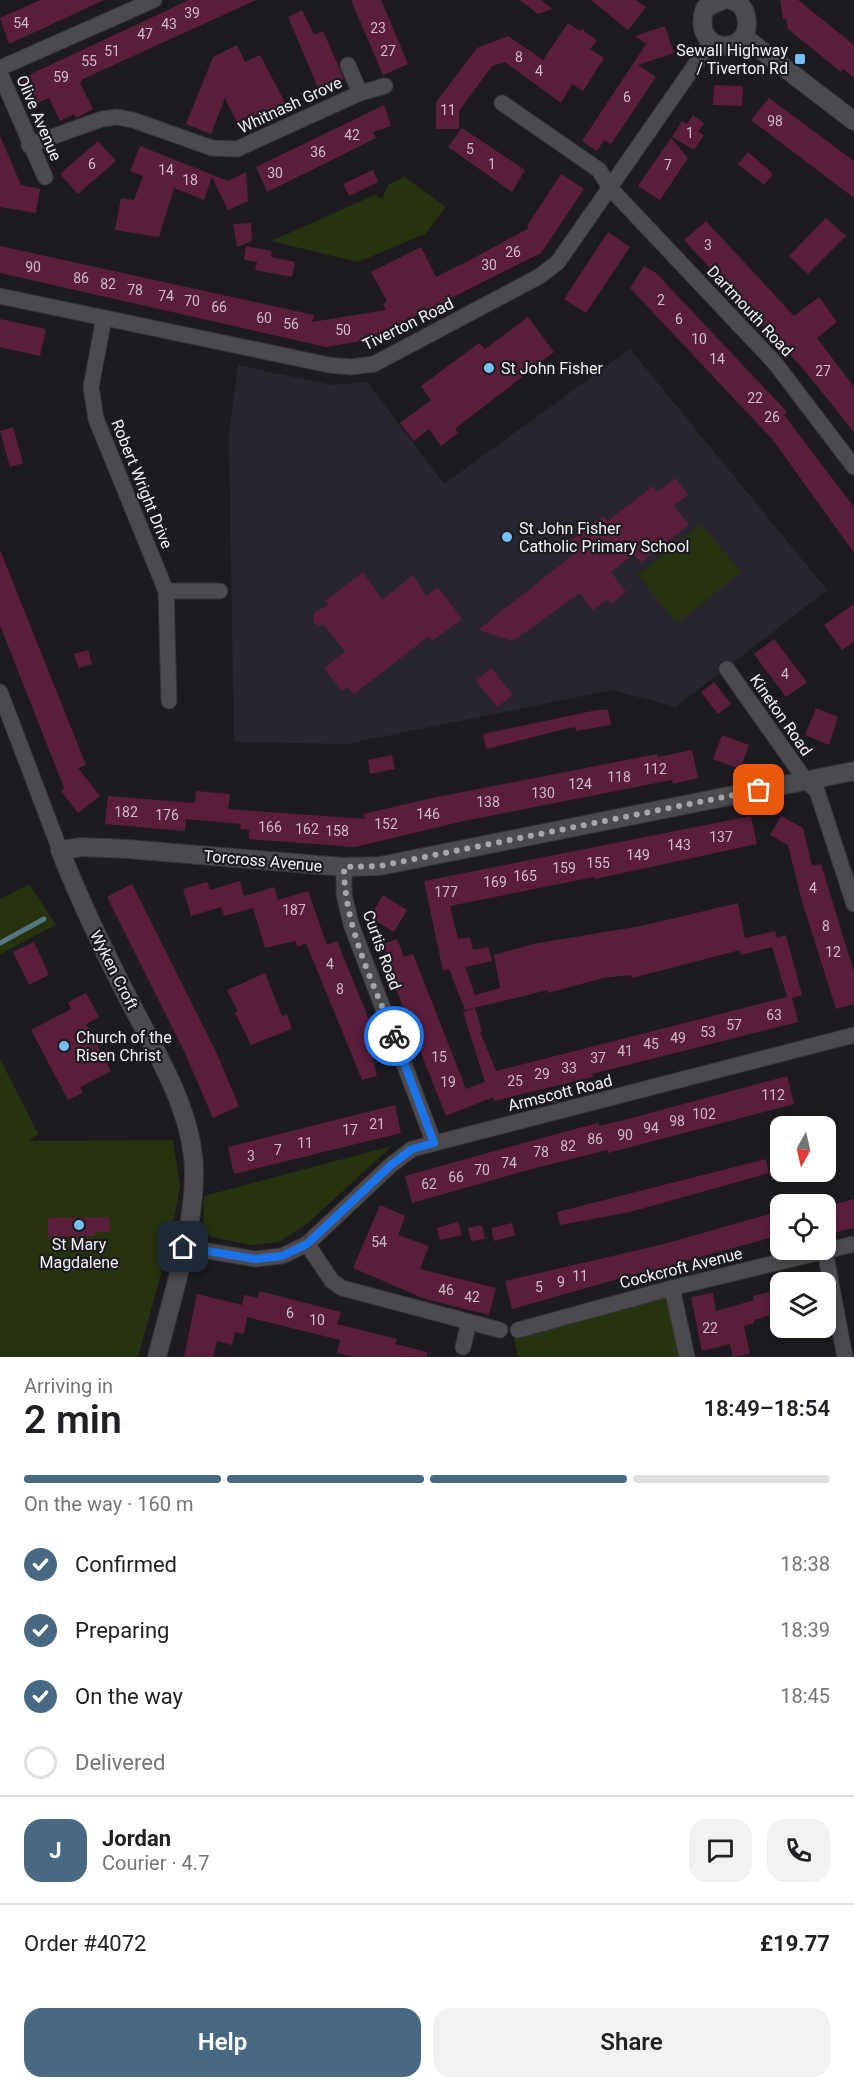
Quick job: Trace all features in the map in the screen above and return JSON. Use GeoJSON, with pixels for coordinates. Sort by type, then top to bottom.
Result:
{"type":"FeatureCollection","features":[{"type":"Feature","properties":{"kind":"street"},"geometry":{"type":"LineString","coordinates":[[0,68],[154,0]]}},
{"type":"Feature","properties":{"kind":"street"},"geometry":{"type":"LineString","coordinates":[[732,0],[746,17],[744,37],[731,45],[719,46],[711,42],[703,28],[700,4],[732,0]]}},
{"type":"Feature","properties":{"kind":"street"},"geometry":{"type":"LineString","coordinates":[[744,37],[854,121]]}},
{"type":"Feature","properties":{"kind":"street","name":"Tiverton Road"},"geometry":{"type":"LineString","coordinates":[[0,296],[329,365],[351,367],[374,364],[540,276],[558,262],[711,42]]}},
{"type":"Feature","properties":{"kind":"street","name":"Whitnash Grove"},"geometry":{"type":"LineString","coordinates":[[348,65],[360,93]]}},
{"type":"Feature","properties":{"kind":"street","name":"Olive Avenue"},"geometry":{"type":"LineString","coordinates":[[0,73],[29,145],[45,177]]}},
{"type":"Feature","properties":{"kind":"street","name":"Whitnash Grove"},"geometry":{"type":"LineString","coordinates":[[29,145],[102,118],[117,117],[133,120],[213,148],[237,149],[360,93],[385,86]]}},
{"type":"Feature","properties":{"kind":"street","name":"Dartmouth Road"},"geometry":{"type":"LineString","coordinates":[[502,104],[599,170],[610,188],[775,363],[854,467]]}},
{"type":"Feature","properties":{"kind":"street","name":"Robert Wright Drive"},"geometry":{"type":"LineString","coordinates":[[104,318],[91,387],[96,420],[166,591],[169,701]]}},
{"type":"Feature","properties":{"kind":"street"},"geometry":{"type":"LineString","coordinates":[[166,591],[220,591]]}},
{"type":"Feature","properties":{"kind":"street","name":"Kineton Road"},"geometry":{"type":"LineString","coordinates":[[727,669],[806,781],[817,791],[854,904]]}},
{"type":"Feature","properties":{"kind":"street","name":"Wyken Croft"},"geometry":{"type":"LineString","coordinates":[[0,692],[83,908],[162,1066],[182,1113],[191,1143],[194,1168],[192,1203],[157,1357]]}},
{"type":"Feature","properties":{"kind":"street","name":"Torcross Avenue"},"geometry":{"type":"LineString","coordinates":[[60,850],[83,847],[127,849],[344,867],[380,866],[854,771]]}},
{"type":"Feature","properties":{"kind":"street","name":"Curtis Road"},"geometry":{"type":"LineString","coordinates":[[344,867],[344,894],[351,924],[434,1143]]}},
{"type":"Feature","properties":{"kind":"street","name":"Armscott Road"},"geometry":{"type":"LineString","coordinates":[[183,1247],[256,1259],[282,1256],[307,1244],[391,1165],[412,1149],[854,1035]]}},
{"type":"Feature","properties":{"kind":"street"},"geometry":{"type":"LineString","coordinates":[[307,1244],[332,1281],[342,1288],[500,1330]]}},
{"type":"Feature","properties":{"kind":"street","name":"Cockcroft Avenue"},"geometry":{"type":"LineString","coordinates":[[836,1248],[854,1244]]}},
{"type":"Feature","properties":{"kind":"street","name":"Cockcroft Avenue"},"geometry":{"type":"LineString","coordinates":[[518,1330],[672,1288],[788,1260]]}},
{"type":"Feature","properties":{"kind":"street"},"geometry":{"type":"LineString","coordinates":[[827,1260],[845,1357]]}},
{"type":"Feature","properties":{"kind":"street"},"geometry":{"type":"LineString","coordinates":[[672,1288],[687,1357]]}},
{"type":"Feature","properties":{"kind":"street"},"geometry":{"type":"LineString","coordinates":[[464,1347],[469,1322]]}},
{"type":"Feature","properties":{"kind":"shaded area","name":"St John Fisher Catholic Primary School"},"geometry":{"type":"Polygon","coordinates":[[[630,349],[827,590],[676,707],[612,690],[347,744],[234,742],[229,435],[238,365],[332,385],[367,382],[444,484],[630,349]]]}},
{"type":"Feature","properties":{"kind":"green space"},"geometry":{"type":"Polygon","coordinates":[[[404,177],[446,207],[425,234],[358,262],[271,241],[375,195],[382,199],[389,184],[404,177]]]}},
{"type":"Feature","properties":{"kind":"green space"},"geometry":{"type":"Polygon","coordinates":[[[701,524],[741,572],[677,624],[638,575],[701,524]]]}},
{"type":"Feature","properties":{"kind":"green space"},"geometry":{"type":"Polygon","coordinates":[[[29,884],[56,925],[0,954],[0,899],[29,884]]]}},
{"type":"Feature","properties":{"kind":"green space"},"geometry":{"type":"Polygon","coordinates":[[[0,1059],[38,1134],[29,1141],[173,1140],[180,1186],[170,1241],[138,1357],[0,1357],[0,1059]]]}},
{"type":"Feature","properties":{"kind":"green space"},"geometry":{"type":"Polygon","coordinates":[[[392,1146],[308,1223],[279,1242],[251,1245],[212,1237],[203,1231],[204,1196],[392,1146]]]}},
{"type":"Feature","properties":{"kind":"green space"},"geometry":{"type":"Polygon","coordinates":[[[670,1293],[683,1357],[518,1357],[513,1335],[670,1293]]]}},
{"type":"Feature","properties":{"kind":"building"},"geometry":{"type":"Polygon","coordinates":[[[40,0],[104,0],[9,44],[0,18],[40,0]]]}},
{"type":"Feature","properties":{"kind":"building"},"geometry":{"type":"Polygon","coordinates":[[[189,0],[256,0],[83,79],[80,83],[93,109],[76,118],[74,114],[60,121],[49,98],[29,107],[16,81],[189,0]]]}},
{"type":"Feature","properties":{"kind":"building"},"geometry":{"type":"Polygon","coordinates":[[[351,0],[381,0],[408,64],[383,75],[351,0]]]}},
{"type":"Feature","properties":{"kind":"building"},"geometry":{"type":"Polygon","coordinates":[[[520,0],[541,0],[552,9],[538,14],[520,0]]]}},
{"type":"Feature","properties":{"kind":"building"},"geometry":{"type":"Polygon","coordinates":[[[591,0],[636,0],[646,7],[628,30],[591,0]]]}},
{"type":"Feature","properties":{"kind":"building"},"geometry":{"type":"Polygon","coordinates":[[[780,0],[798,0],[854,45],[854,78],[843,69],[841,72],[788,29],[786,19],[783,19],[780,0]]]}},
{"type":"Feature","properties":{"kind":"building"},"geometry":{"type":"Polygon","coordinates":[[[302,10],[314,35],[323,31],[344,79],[319,90],[288,17],[302,10]]]}},
{"type":"Feature","properties":{"kind":"building"},"geometry":{"type":"Polygon","coordinates":[[[568,23],[580,31],[582,29],[597,41],[590,49],[604,58],[583,91],[572,84],[561,103],[505,62],[492,66],[459,111],[459,129],[436,129],[436,102],[477,48],[508,36],[543,60],[568,23]]]}},
{"type":"Feature","properties":{"kind":"building"},"geometry":{"type":"Polygon","coordinates":[[[665,26],[674,53],[638,65],[656,77],[611,144],[604,140],[597,151],[582,141],[646,44],[635,36],[665,26]]]}},
{"type":"Feature","properties":{"kind":"building"},"geometry":{"type":"Polygon","coordinates":[[[237,45],[245,62],[260,55],[288,108],[241,131],[225,98],[211,134],[186,124],[213,57],[237,45]]]}},
{"type":"Feature","properties":{"kind":"building"},"geometry":{"type":"Polygon","coordinates":[[[714,85],[743,86],[742,106],[713,105],[714,85]]]}},
{"type":"Feature","properties":{"kind":"building"},"geometry":{"type":"Polygon","coordinates":[[[769,98],[854,161],[854,198],[751,120],[769,98]]]}},
{"type":"Feature","properties":{"kind":"building"},"geometry":{"type":"Polygon","coordinates":[[[384,105],[391,126],[373,132],[376,138],[267,192],[256,167],[384,105]]]}},
{"type":"Feature","properties":{"kind":"building"},"geometry":{"type":"Polygon","coordinates":[[[693,115],[704,123],[698,132],[704,135],[694,150],[672,137],[682,121],[687,124],[693,115]]]}},
{"type":"Feature","properties":{"kind":"building"},"geometry":{"type":"Polygon","coordinates":[[[462,128],[525,170],[512,192],[448,147],[462,128]]]}},
{"type":"Feature","properties":{"kind":"building"},"geometry":{"type":"Polygon","coordinates":[[[0,136],[21,185],[40,189],[36,213],[0,207],[0,136]]]}},
{"type":"Feature","properties":{"kind":"building"},"geometry":{"type":"Polygon","coordinates":[[[671,138],[688,158],[660,200],[638,186],[671,138]]]}},
{"type":"Feature","properties":{"kind":"building"},"geometry":{"type":"Polygon","coordinates":[[[98,141],[116,161],[78,194],[60,174],[98,141]]]}},
{"type":"Feature","properties":{"kind":"building"},"geometry":{"type":"Polygon","coordinates":[[[140,146],[228,181],[246,172],[248,201],[228,210],[212,177],[204,200],[174,188],[159,237],[115,230],[121,198],[134,200],[143,176],[130,171],[140,146]]]}},
{"type":"Feature","properties":{"kind":"building"},"geometry":{"type":"Polygon","coordinates":[[[748,152],[773,174],[764,185],[738,164],[748,152]]]}},
{"type":"Feature","properties":{"kind":"building"},"geometry":{"type":"Polygon","coordinates":[[[373,170],[378,182],[349,196],[343,184],[373,170]]]}},
{"type":"Feature","properties":{"kind":"building"},"geometry":{"type":"Polygon","coordinates":[[[561,174],[584,189],[541,253],[378,335],[379,338],[326,347],[0,273],[0,246],[314,315],[312,322],[386,310],[383,304],[387,301],[371,272],[421,247],[436,277],[461,264],[459,266],[529,228],[527,226],[561,174]]]}},
{"type":"Feature","properties":{"kind":"building"},"geometry":{"type":"Polygon","coordinates":[[[826,218],[846,236],[808,274],[789,256],[826,218]]]}},
{"type":"Feature","properties":{"kind":"building"},"geometry":{"type":"Polygon","coordinates":[[[706,221],[794,316],[819,297],[837,322],[817,338],[854,387],[854,432],[805,371],[684,240],[706,221]]]}},
{"type":"Feature","properties":{"kind":"building"},"geometry":{"type":"Polygon","coordinates":[[[251,223],[252,241],[237,247],[233,224],[251,223]]]}},
{"type":"Feature","properties":{"kind":"building"},"geometry":{"type":"Polygon","coordinates":[[[608,232],[630,247],[586,313],[564,299],[608,232]]]}},
{"type":"Feature","properties":{"kind":"building"},"geometry":{"type":"Polygon","coordinates":[[[246,246],[272,251],[271,257],[295,262],[292,277],[255,270],[257,262],[244,260],[246,246]]]}},
{"type":"Feature","properties":{"kind":"building"},"geometry":{"type":"Polygon","coordinates":[[[644,266],[656,273],[787,412],[784,415],[854,507],[854,553],[773,440],[630,288],[644,266]]]}},
{"type":"Feature","properties":{"kind":"building","name":"St John Fisher"},"geometry":{"type":"Polygon","coordinates":[[[528,317],[554,352],[455,429],[458,433],[441,446],[429,429],[414,441],[400,423],[431,400],[421,386],[479,343],[485,349],[528,317]]]}},
{"type":"Feature","properties":{"kind":"building"},"geometry":{"type":"Polygon","coordinates":[[[0,319],[46,329],[40,356],[0,347],[0,319]]]}},
{"type":"Feature","properties":{"kind":"building"},"geometry":{"type":"Polygon","coordinates":[[[13,427],[23,463],[10,467],[0,431],[13,427]]]}},
{"type":"Feature","properties":{"kind":"building"},"geometry":{"type":"Polygon","coordinates":[[[675,478],[688,495],[674,505],[689,525],[641,562],[634,554],[611,572],[626,592],[611,604],[607,599],[593,610],[580,593],[513,641],[478,630],[575,553],[567,543],[603,516],[608,521],[653,486],[657,492],[675,478]]]}},
{"type":"Feature","properties":{"kind":"building"},"geometry":{"type":"Polygon","coordinates":[[[0,550],[86,765],[78,768],[100,796],[78,813],[61,791],[64,788],[0,625],[0,550]]]}},
{"type":"Feature","properties":{"kind":"building"},"geometry":{"type":"Polygon","coordinates":[[[363,572],[382,600],[413,575],[426,596],[438,587],[462,619],[432,641],[429,636],[354,694],[348,687],[342,691],[324,668],[345,652],[325,626],[317,625],[313,621],[314,613],[328,605],[325,601],[363,572]]]}},
{"type":"Feature","properties":{"kind":"building"},"geometry":{"type":"Polygon","coordinates":[[[854,604],[854,642],[842,650],[824,625],[854,604]]]}},
{"type":"Feature","properties":{"kind":"building"},"geometry":{"type":"Polygon","coordinates":[[[774,639],[807,682],[786,697],[754,654],[774,639]]]}},
{"type":"Feature","properties":{"kind":"building"},"geometry":{"type":"Polygon","coordinates":[[[88,650],[92,664],[79,668],[74,654],[88,650]]]}},
{"type":"Feature","properties":{"kind":"building"},"geometry":{"type":"Polygon","coordinates":[[[491,668],[513,695],[497,707],[476,681],[491,668]]]}},
{"type":"Feature","properties":{"kind":"building"},"geometry":{"type":"Polygon","coordinates":[[[714,682],[731,704],[718,714],[701,692],[714,682]]]}},
{"type":"Feature","properties":{"kind":"building"},"geometry":{"type":"Polygon","coordinates":[[[816,708],[838,717],[829,745],[805,735],[816,708]]]}},
{"type":"Feature","properties":{"kind":"building"},"geometry":{"type":"Polygon","coordinates":[[[597,710],[608,710],[611,725],[576,731],[575,727],[486,749],[483,734],[597,710]]]}},
{"type":"Feature","properties":{"kind":"building"},"geometry":{"type":"Polygon","coordinates":[[[722,735],[749,745],[740,769],[713,759],[722,735]]]}},
{"type":"Feature","properties":{"kind":"building"},"geometry":{"type":"Polygon","coordinates":[[[692,750],[698,778],[673,784],[672,780],[464,821],[355,847],[249,839],[249,830],[240,829],[241,824],[186,819],[185,831],[105,824],[108,796],[195,803],[196,791],[230,794],[228,809],[365,819],[363,814],[432,798],[657,754],[658,757],[692,750]]]}},
{"type":"Feature","properties":{"kind":"building"},"geometry":{"type":"Polygon","coordinates":[[[392,755],[395,769],[370,774],[368,760],[392,755]]]}},
{"type":"Feature","properties":{"kind":"building"},"geometry":{"type":"Polygon","coordinates":[[[751,816],[757,844],[595,879],[594,877],[450,906],[458,939],[470,937],[473,950],[488,947],[492,961],[465,967],[475,995],[500,988],[494,955],[533,944],[641,926],[738,903],[745,938],[775,931],[777,938],[786,935],[802,995],[792,998],[798,1022],[592,1074],[593,1077],[494,1101],[493,1097],[446,1116],[386,964],[390,963],[383,944],[397,939],[404,957],[413,954],[466,1089],[485,1082],[463,1012],[475,1008],[482,1031],[480,1032],[496,1071],[787,997],[772,947],[741,955],[740,950],[632,978],[631,975],[603,978],[548,993],[548,990],[465,1010],[449,969],[443,971],[424,881],[751,816]]]}},
{"type":"Feature","properties":{"kind":"building"},"geometry":{"type":"Polygon","coordinates":[[[781,816],[803,828],[812,866],[821,864],[854,972],[854,1004],[836,1009],[801,898],[788,845],[770,835],[781,816]]]}},
{"type":"Feature","properties":{"kind":"building"},"geometry":{"type":"Polygon","coordinates":[[[240,881],[244,896],[274,887],[278,900],[308,891],[327,945],[337,941],[379,1044],[370,1047],[377,1076],[362,1080],[306,943],[298,947],[295,941],[265,948],[253,908],[224,916],[221,907],[191,916],[183,889],[207,882],[210,890],[240,881]]]}},
{"type":"Feature","properties":{"kind":"building"},"geometry":{"type":"Polygon","coordinates":[[[132,884],[216,1052],[239,1106],[213,1118],[184,1051],[107,897],[132,884]]]}},
{"type":"Feature","properties":{"kind":"building"},"geometry":{"type":"Polygon","coordinates":[[[383,895],[407,910],[394,932],[370,917],[383,895]]]}},
{"type":"Feature","properties":{"kind":"building"},"geometry":{"type":"Polygon","coordinates":[[[34,942],[49,975],[29,985],[13,952],[34,942]]]}},
{"type":"Feature","properties":{"kind":"building"},"geometry":{"type":"Polygon","coordinates":[[[265,973],[282,1016],[287,1014],[292,1029],[251,1045],[235,1013],[238,1012],[227,990],[265,973]]]}},
{"type":"Feature","properties":{"kind":"building","name":"Church of the Risen Christ"},"geometry":{"type":"Polygon","coordinates":[[[86,993],[99,1017],[86,1024],[111,1071],[80,1087],[83,1093],[68,1100],[31,1030],[71,1009],[68,1002],[86,993]]]}},
{"type":"Feature","properties":{"kind":"building"},"geometry":{"type":"Polygon","coordinates":[[[787,1076],[794,1104],[608,1153],[607,1150],[532,1169],[412,1203],[405,1176],[598,1123],[599,1126],[628,1119],[787,1076]]]}},
{"type":"Feature","properties":{"kind":"building"},"geometry":{"type":"Polygon","coordinates":[[[395,1105],[401,1133],[234,1174],[228,1147],[395,1105]]]}},
{"type":"Feature","properties":{"kind":"building"},"geometry":{"type":"Polygon","coordinates":[[[766,1159],[769,1173],[630,1212],[560,1225],[557,1212],[766,1159]]]}},
{"type":"Feature","properties":{"kind":"building"},"geometry":{"type":"Polygon","coordinates":[[[854,1199],[854,1228],[836,1232],[836,1204],[854,1199]]]}},
{"type":"Feature","properties":{"kind":"building"},"geometry":{"type":"Polygon","coordinates":[[[380,1205],[405,1216],[398,1235],[429,1246],[420,1269],[496,1288],[489,1315],[425,1299],[353,1268],[380,1205]]]}},
{"type":"Feature","properties":{"kind":"building"},"geometry":{"type":"Polygon","coordinates":[[[770,1214],[770,1238],[671,1265],[672,1270],[647,1276],[646,1271],[512,1309],[505,1281],[664,1244],[770,1214]]]}},
{"type":"Feature","properties":{"kind":"building","name":"St Mary Magdalene"},"geometry":{"type":"Polygon","coordinates":[[[109,1217],[110,1232],[95,1232],[95,1236],[48,1237],[48,1218],[109,1217]]]}},
{"type":"Feature","properties":{"kind":"building"},"geometry":{"type":"Polygon","coordinates":[[[458,1222],[462,1235],[440,1240],[437,1228],[458,1222]]]}},
{"type":"Feature","properties":{"kind":"building"},"geometry":{"type":"Polygon","coordinates":[[[512,1223],[515,1235],[494,1241],[491,1228],[512,1223]]]}},
{"type":"Feature","properties":{"kind":"building"},"geometry":{"type":"Polygon","coordinates":[[[482,1225],[485,1239],[471,1241],[468,1228],[482,1225]]]}},
{"type":"Feature","properties":{"kind":"building"},"geometry":{"type":"Polygon","coordinates":[[[259,1291],[341,1312],[337,1324],[397,1339],[395,1344],[427,1352],[427,1357],[354,1357],[337,1353],[340,1340],[247,1317],[244,1334],[235,1332],[232,1345],[217,1341],[213,1357],[184,1357],[197,1294],[242,1305],[244,1295],[258,1298],[259,1291]]]}},
{"type":"Feature","properties":{"kind":"building"},"geometry":{"type":"Polygon","coordinates":[[[770,1292],[770,1315],[744,1326],[750,1354],[733,1357],[730,1344],[702,1351],[691,1297],[713,1293],[716,1311],[754,1300],[753,1296],[770,1292]]]}},
{"type":"Feature","properties":{"kind":"waterway"},"geometry":{"type":"LineString","coordinates":[[0,943],[44,919]]}},
{"type":"Feature","properties":{"kind":"way so far"},"geometry":{"type":"LineString","coordinates":[[394,1036],[351,924],[344,894],[344,867],[380,866],[759,790]]}},
{"type":"Feature","properties":{"kind":"place","name":"Sewall Highway / Tiverton Rd"},"geometry":{"type":"Point","coordinates":[800,59]}},
{"type":"Feature","properties":{"kind":"place","name":"St John Fisher"},"geometry":{"type":"Point","coordinates":[489,368]}},
{"type":"Feature","properties":{"kind":"place","name":"St John Fisher Catholic Primary School"},"geometry":{"type":"Point","coordinates":[507,537]}},
{"type":"Feature","properties":{"kind":"place","name":"Church of the Risen Christ"},"geometry":{"type":"Point","coordinates":[64,1046]}},
{"type":"Feature","properties":{"kind":"place","name":"St Mary Magdalene"},"geometry":{"type":"Point","coordinates":[79,1225]}},
{"type":"Feature","properties":{"kind":"route"},"geometry":{"type":"LineString","coordinates":[[183,1247],[256,1259],[282,1256],[307,1244],[391,1165],[412,1149],[434,1143],[394,1036]]}}]}
